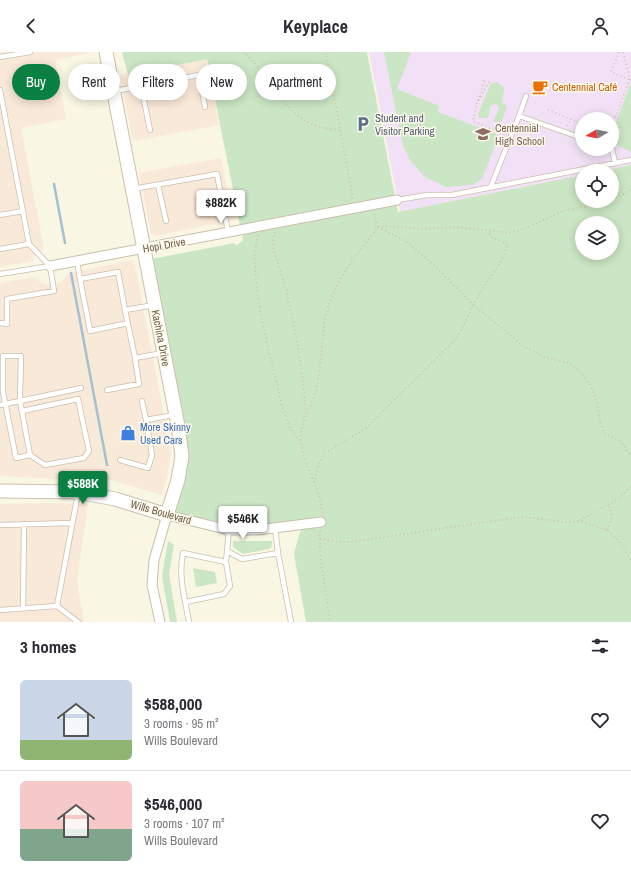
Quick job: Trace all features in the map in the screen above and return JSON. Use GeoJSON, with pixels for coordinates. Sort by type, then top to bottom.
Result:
{"type":"FeatureCollection","features":[{"type":"Feature","properties":{"kind":"street","name":"Kachina Drive"},"geometry":{"type":"LineString","coordinates":[[106,52],[108,64]]}},
{"type":"Feature","properties":{"kind":"street","name":"Kachina Drive"},"geometry":{"type":"LineString","coordinates":[[115,100],[176,415],[182,456],[178,480],[154,560],[152,585],[160,622]]}},
{"type":"Feature","properties":{"kind":"street","name":"Hopi Drive"},"geometry":{"type":"LineString","coordinates":[[50,266],[143,248],[228,234],[397,200]]}},
{"type":"Feature","properties":{"kind":"street","name":"Wills Boulevard"},"geometry":{"type":"LineString","coordinates":[[0,491],[78,492],[115,499],[229,530],[275,528],[321,522]]}},
{"type":"Feature","properties":{"kind":"lane"},"geometry":{"type":"LineString","coordinates":[[0,57],[30,52]]}},
{"type":"Feature","properties":{"kind":"lane"},"geometry":{"type":"LineString","coordinates":[[188,77],[199,75],[205,107]]}},
{"type":"Feature","properties":{"kind":"lane"},"geometry":{"type":"LineString","coordinates":[[0,90],[29,244],[50,266],[54,291],[7,299],[7,324],[0,323]]}},
{"type":"Feature","properties":{"kind":"lane"},"geometry":{"type":"LineString","coordinates":[[492,186],[526,96]]}},
{"type":"Feature","properties":{"kind":"lane"},"geometry":{"type":"LineString","coordinates":[[144,100],[150,130]]}},
{"type":"Feature","properties":{"kind":"lane"},"geometry":{"type":"LineString","coordinates":[[519,116],[575,136]]}},
{"type":"Feature","properties":{"kind":"lane"},"geometry":{"type":"LineString","coordinates":[[614,156],[615,163]]}},
{"type":"Feature","properties":{"kind":"lane"},"geometry":{"type":"LineString","coordinates":[[397,200],[427,195],[452,195],[631,160]]}},
{"type":"Feature","properties":{"kind":"lane"},"geometry":{"type":"LineString","coordinates":[[132,189],[217,174],[228,234]]}},
{"type":"Feature","properties":{"kind":"lane"},"geometry":{"type":"LineString","coordinates":[[158,185],[166,221]]}},
{"type":"Feature","properties":{"kind":"lane"},"geometry":{"type":"LineString","coordinates":[[0,215],[23,211]]}},
{"type":"Feature","properties":{"kind":"lane"},"geometry":{"type":"LineString","coordinates":[[0,249],[29,244]]}},
{"type":"Feature","properties":{"kind":"lane"},"geometry":{"type":"LineString","coordinates":[[77,261],[90,331],[128,324]]}},
{"type":"Feature","properties":{"kind":"lane"},"geometry":{"type":"LineString","coordinates":[[0,274],[50,266]]}},
{"type":"Feature","properties":{"kind":"lane"},"geometry":{"type":"LineString","coordinates":[[80,279],[118,272],[139,384],[107,390]]}},
{"type":"Feature","properties":{"kind":"lane"},"geometry":{"type":"LineString","coordinates":[[125,310],[154,305]]}},
{"type":"Feature","properties":{"kind":"lane"},"geometry":{"type":"LineString","coordinates":[[135,358],[163,353]]}},
{"type":"Feature","properties":{"kind":"lane"},"geometry":{"type":"LineString","coordinates":[[22,411],[78,399],[89,451],[84,458],[45,465],[30,455],[16,458],[3,404],[2,356],[20,356],[20,401],[30,455]]}},
{"type":"Feature","properties":{"kind":"lane"},"geometry":{"type":"LineString","coordinates":[[3,404],[81,388]]}},
{"type":"Feature","properties":{"kind":"lane"},"geometry":{"type":"LineString","coordinates":[[120,460],[148,468],[152,455],[142,401]]}},
{"type":"Feature","properties":{"kind":"lane"},"geometry":{"type":"LineString","coordinates":[[146,420],[176,415]]}},
{"type":"Feature","properties":{"kind":"lane"},"geometry":{"type":"LineString","coordinates":[[57,606],[78,492]]}},
{"type":"Feature","properties":{"kind":"lane"},"geometry":{"type":"LineString","coordinates":[[0,525],[72,523]]}},
{"type":"Feature","properties":{"kind":"lane"},"geometry":{"type":"LineString","coordinates":[[23,608],[24,524]]}},
{"type":"Feature","properties":{"kind":"lane"},"geometry":{"type":"LineString","coordinates":[[275,528],[278,553],[291,622]]}},
{"type":"Feature","properties":{"kind":"lane"},"geometry":{"type":"LineString","coordinates":[[186,602],[224,594],[230,586],[226,562],[229,530]]}},
{"type":"Feature","properties":{"kind":"lane"},"geometry":{"type":"LineString","coordinates":[[227,551],[242,559],[278,553]]}},
{"type":"Feature","properties":{"kind":"lane"},"geometry":{"type":"LineString","coordinates":[[189,622],[180,568],[183,553],[226,562]]}},
{"type":"Feature","properties":{"kind":"lane"},"geometry":{"type":"LineString","coordinates":[[0,610],[57,606],[78,622]]}},
{"type":"Feature","properties":{"kind":"path"},"geometry":{"type":"LineString","coordinates":[[243,52],[285,103],[300,118],[314,126],[339,130]]}},
{"type":"Feature","properties":{"kind":"path"},"geometry":{"type":"LineString","coordinates":[[326,52],[339,130],[355,208]]}},
{"type":"Feature","properties":{"kind":"path"},"geometry":{"type":"LineString","coordinates":[[619,52],[611,72],[630,80]]}},
{"type":"Feature","properties":{"kind":"path"},"geometry":{"type":"LineString","coordinates":[[617,112],[630,80],[623,52]]}},
{"type":"Feature","properties":{"kind":"path"},"geometry":{"type":"LineString","coordinates":[[482,81],[484,81],[472,121],[511,137]]}},
{"type":"Feature","properties":{"kind":"path"},"geometry":{"type":"LineString","coordinates":[[477,103],[490,82]]}},
{"type":"Feature","properties":{"kind":"path"},"geometry":{"type":"LineString","coordinates":[[548,110],[575,121]]}},
{"type":"Feature","properties":{"kind":"path"},"geometry":{"type":"LineString","coordinates":[[619,196],[631,190]]}},
{"type":"Feature","properties":{"kind":"path"},"geometry":{"type":"LineString","coordinates":[[372,205],[378,227],[407,242],[436,267],[474,305],[532,352],[569,363],[580,372],[591,386],[597,403],[601,425],[605,434],[620,441],[631,455]]}},
{"type":"Feature","properties":{"kind":"path"},"geometry":{"type":"LineString","coordinates":[[330,622],[320,554],[322,511],[301,442],[303,424],[315,392],[323,334],[332,294],[353,258],[378,227],[387,226],[426,230],[455,226],[488,232],[510,233],[528,227],[565,210],[578,208]]}},
{"type":"Feature","properties":{"kind":"path"},"geometry":{"type":"LineString","coordinates":[[278,223],[271,243],[285,287],[296,337],[306,414]]}},
{"type":"Feature","properties":{"kind":"path"},"geometry":{"type":"LineString","coordinates":[[260,227],[255,244],[255,261],[256,280],[263,322],[282,408],[294,435],[301,442]]}},
{"type":"Feature","properties":{"kind":"path"},"geometry":{"type":"LineString","coordinates":[[314,482],[319,463],[325,453],[366,428],[454,341],[462,330],[474,305],[502,262],[508,244],[493,238],[488,232]]}},
{"type":"Feature","properties":{"kind":"path"},"geometry":{"type":"LineString","coordinates":[[579,521],[609,504],[631,486]]}},
{"type":"Feature","properties":{"kind":"path"},"geometry":{"type":"LineString","coordinates":[[606,530],[612,518],[609,504]]}},
{"type":"Feature","properties":{"kind":"path"},"geometry":{"type":"LineString","coordinates":[[320,539],[341,542],[357,541],[525,517],[565,522],[579,521],[606,530],[620,542],[631,561]]}},
{"type":"Feature","properties":{"kind":"shaded area"},"geometry":{"type":"Polygon","coordinates":[[[0,52],[92,52],[55,60],[56,64],[12,64],[12,100],[60,100],[60,87],[66,119],[21,128],[44,248],[34,256],[33,261],[0,267],[0,52]]]}},
{"type":"Feature","properties":{"kind":"shaded area","name":"Centennial High School"},"geometry":{"type":"Polygon","coordinates":[[[369,52],[631,52],[631,165],[619,168],[619,164],[575,164],[575,176],[400,212],[369,52]]]}},
{"type":"Feature","properties":{"kind":"shaded area"},"geometry":{"type":"Polygon","coordinates":[[[206,58],[207,64],[196,64],[196,100],[214,100],[219,125],[133,141],[120,75],[128,73],[128,100],[188,100],[188,64],[176,64],[206,58]]]}},
{"type":"Feature","properties":{"kind":"shaded area"},"geometry":{"type":"Polygon","coordinates":[[[221,158],[233,220],[155,236],[151,234],[139,173],[221,158]]]}},
{"type":"Feature","properties":{"kind":"shaded area"},"geometry":{"type":"Polygon","coordinates":[[[133,260],[171,453],[166,482],[161,495],[109,480],[100,483],[78,480],[0,476],[0,283],[35,277],[41,283],[50,285],[61,282],[68,274],[73,272],[133,260]]]}},
{"type":"Feature","properties":{"kind":"shaded area"},"geometry":{"type":"Polygon","coordinates":[[[0,504],[88,504],[77,583],[84,622],[0,622],[0,504]]]}},
{"type":"Feature","properties":{"kind":"green space"},"geometry":{"type":"Polygon","coordinates":[[[122,52],[367,52],[398,212],[575,176],[575,208],[619,208],[619,168],[631,165],[631,622],[306,622],[294,554],[299,535],[303,527],[301,520],[269,525],[203,523],[172,512],[180,472],[151,259],[235,243],[236,246],[243,240],[215,100],[247,100],[247,64],[208,64],[207,59],[182,64],[128,64],[128,75],[122,52]]]}},
{"type":"Feature","properties":{"kind":"green space"},"geometry":{"type":"Polygon","coordinates":[[[384,52],[411,52],[397,89],[439,106],[438,112],[499,135],[482,179],[472,185],[446,187],[425,177],[411,162],[403,146],[384,52]]]}},
{"type":"Feature","properties":{"kind":"green space"},"geometry":{"type":"Polygon","coordinates":[[[497,82],[504,88],[502,103],[507,106],[502,121],[499,123],[493,121],[499,109],[496,104],[490,106],[488,118],[479,118],[478,114],[491,83],[497,82]]]}},
{"type":"Feature","properties":{"kind":"green space"},"geometry":{"type":"Polygon","coordinates":[[[631,82],[631,152],[619,146],[621,130],[619,129],[619,114],[631,82]]]}},
{"type":"Feature","properties":{"kind":"green space"},"geometry":{"type":"Polygon","coordinates":[[[168,541],[174,545],[169,574],[177,622],[170,622],[162,576],[168,541]]]}},
{"type":"Feature","properties":{"kind":"green space"},"geometry":{"type":"Polygon","coordinates":[[[233,541],[272,541],[272,546],[269,549],[243,554],[233,547],[233,541]]]}},
{"type":"Feature","properties":{"kind":"green space"},"geometry":{"type":"Polygon","coordinates":[[[193,568],[215,572],[217,583],[196,587],[193,568]]]}},
{"type":"Feature","properties":{"kind":"waterway"},"geometry":{"type":"LineString","coordinates":[[54,184],[65,243]]}},
{"type":"Feature","properties":{"kind":"waterway"},"geometry":{"type":"LineString","coordinates":[[71,273],[107,465]]}},
{"type":"Feature","properties":{"kind":"place","name":"Centennial Café"},"geometry":{"type":"Point","coordinates":[540,87]}},
{"type":"Feature","properties":{"kind":"place","name":"Student and Visitor Parking"},"geometry":{"type":"Point","coordinates":[363,124]}},
{"type":"Feature","properties":{"kind":"place","name":"Centennial High School"},"geometry":{"type":"Point","coordinates":[483,134]}},
{"type":"Feature","properties":{"kind":"place","name":"More Skinny Used Cars"},"geometry":{"type":"Point","coordinates":[128,433]}}]}
